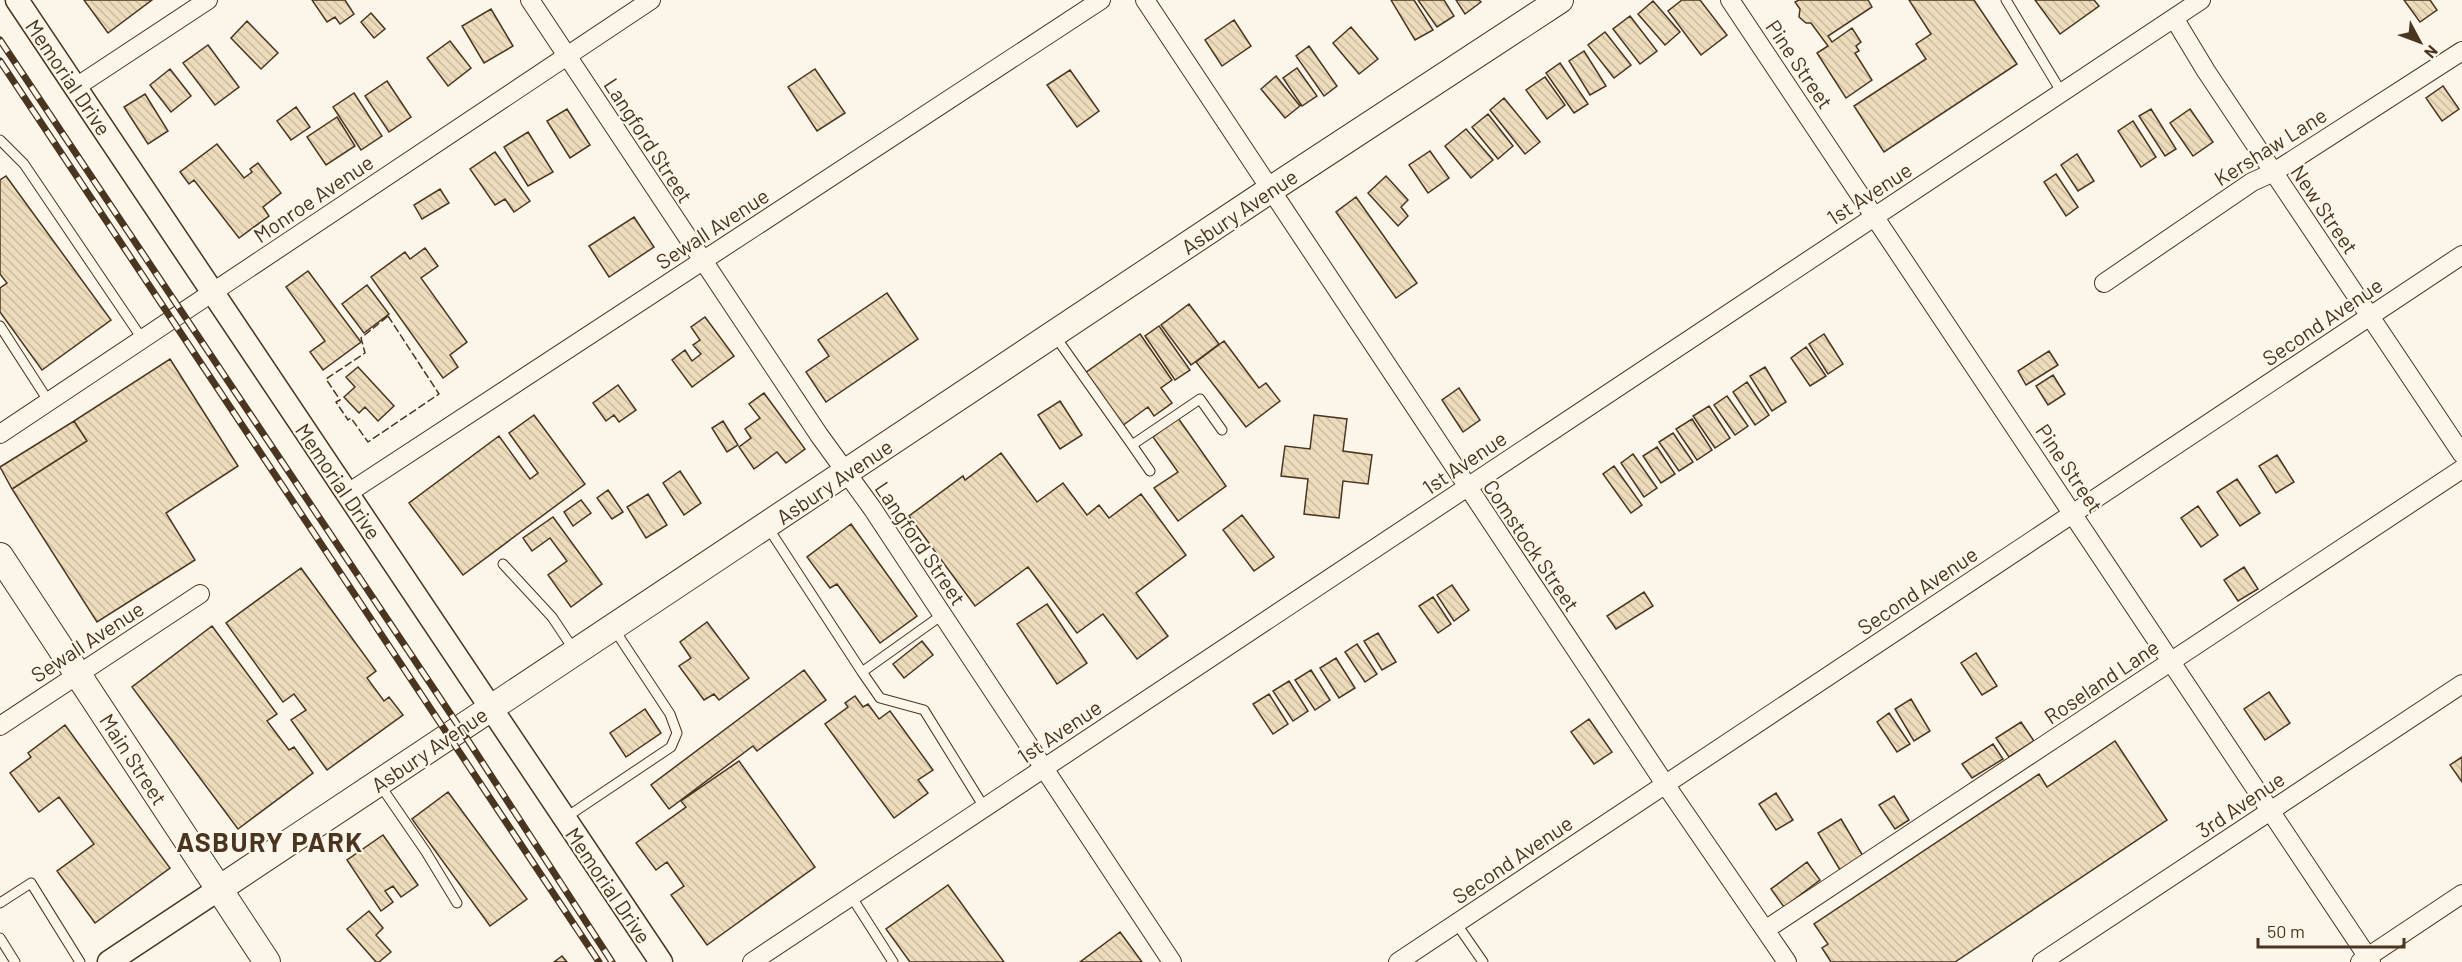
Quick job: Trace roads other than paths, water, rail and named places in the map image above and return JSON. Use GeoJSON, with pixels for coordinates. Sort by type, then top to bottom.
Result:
{"type":"FeatureCollection","features":[{"type":"Feature","properties":{"kind":"main road","name":"Asbury Avenue"},"geometry":{"type":"LineString","coordinates":[[219,889],[1270,190],[1560,0]]}},
{"type":"Feature","properties":{"kind":"main road","name":"Main Street"},"geometry":{"type":"LineString","coordinates":[[0,556],[267,962]]}},
{"type":"Feature","properties":{"kind":"street","name":"Memorial Drive"},"geometry":{"type":"LineString","coordinates":[[17,0],[661,962]]}},
{"type":"Feature","properties":{"kind":"street"},"geometry":{"type":"LineString","coordinates":[[76,87],[208,0]]}},
{"type":"Feature","properties":{"kind":"street","name":"Langford Street"},"geometry":{"type":"LineString","coordinates":[[530,0],[702,261],[942,615],[1172,962]]}},
{"type":"Feature","properties":{"kind":"street","name":"Monroe Avenue"},"geometry":{"type":"LineString","coordinates":[[0,434],[651,0]]}},
{"type":"Feature","properties":{"kind":"street","name":"Sewall Avenue"},"geometry":{"type":"LineString","coordinates":[[348,493],[1101,0]]}},
{"type":"Feature","properties":{"kind":"street","name":"Comstock Street"},"geometry":{"type":"LineString","coordinates":[[1144,0],[1665,784],[1787,962]]}},
{"type":"Feature","properties":{"kind":"street","name":"Pine Street"},"geometry":{"type":"LineString","coordinates":[[1730,0],[2271,810],[2366,960]]}},
{"type":"Feature","properties":{"kind":"street","name":"1st Avenue"},"geometry":{"type":"LineString","coordinates":[[756,961],[984,807],[2062,93],[2186,7]]}},
{"type":"Feature","properties":{"kind":"street","name":"New Street"},"geometry":{"type":"LineString","coordinates":[[2186,7],[2274,172],[2462,454]]}},
{"type":"Feature","properties":{"kind":"street","name":"Kershaw Lane"},"geometry":{"type":"LineString","coordinates":[[2104,283],[2252,182],[2274,172],[2462,51]]}},
{"type":"Feature","properties":{"kind":"street","name":"Second Avenue"},"geometry":{"type":"LineString","coordinates":[[1398,962],[2462,255]]}},
{"type":"Feature","properties":{"kind":"street","name":"Roseland Lane"},"geometry":{"type":"LineString","coordinates":[[1765,930],[2462,469]]}},
{"type":"Feature","properties":{"kind":"street","name":"Sewall Avenue"},"geometry":{"type":"LineString","coordinates":[[0,726],[200,594]]}},
{"type":"Feature","properties":{"kind":"street","name":"3rd Avenue"},"geometry":{"type":"LineString","coordinates":[[2042,962],[2462,684]]}},
{"type":"Feature","properties":{"kind":"street","name":"Asbury Avenue"},"geometry":{"type":"LineString","coordinates":[[109,962],[219,889]]}},
{"type":"Feature","properties":{"kind":"street"},"geometry":{"type":"LineString","coordinates":[[2366,960],[2462,894]]}},
{"type":"Feature","properties":{"kind":"lane"},"geometry":{"type":"LineString","coordinates":[[2006,0],[2062,93]]}},
{"type":"Feature","properties":{"kind":"lane"},"geometry":{"type":"LineString","coordinates":[[0,140],[24,164],[142,340]]}},
{"type":"Feature","properties":{"kind":"lane"},"geometry":{"type":"LineString","coordinates":[[0,326],[49,402]]}},
{"type":"Feature","properties":{"kind":"lane"},"geometry":{"type":"LineString","coordinates":[[1054,334],[1150,471]]}},
{"type":"Feature","properties":{"kind":"lane"},"geometry":{"type":"LineString","coordinates":[[1132,445],[1200,399],[1222,430]]}},
{"type":"Feature","properties":{"kind":"lane"},"geometry":{"type":"LineString","coordinates":[[767,526],[880,698],[924,710],[984,807]]}},
{"type":"Feature","properties":{"kind":"lane"},"geometry":{"type":"LineString","coordinates":[[503,564],[552,617],[575,652]]}},
{"type":"Feature","properties":{"kind":"lane"},"geometry":{"type":"LineString","coordinates":[[862,672],[942,615]]}},
{"type":"Feature","properties":{"kind":"lane"},"geometry":{"type":"LineString","coordinates":[[565,818],[671,747],[676,733],[670,714],[613,628]]}},
{"type":"Feature","properties":{"kind":"lane"},"geometry":{"type":"LineString","coordinates":[[378,783],[426,852],[457,903]]}},
{"type":"Feature","properties":{"kind":"lane"},"geometry":{"type":"LineString","coordinates":[[0,903],[31,884],[80,962]]}},
{"type":"Feature","properties":{"kind":"lane"},"geometry":{"type":"LineString","coordinates":[[851,896],[893,962]]}},
{"type":"Feature","properties":{"kind":"lane"},"geometry":{"type":"LineString","coordinates":[[1456,923],[1483,962]]}},
{"type":"Feature","properties":{"kind":"lane"},"geometry":{"type":"LineString","coordinates":[[0,938],[15,962]]}},
{"type":"Feature","properties":{"kind":"railway"},"geometry":{"type":"LineString","coordinates":[[0,40],[460,728],[612,962]]}},
{"type":"Feature","properties":{"kind":"railway"},"geometry":{"type":"LineString","coordinates":[[0,61],[599,962]]}},
{"type":"Feature","properties":{"kind":"district","name":"ASBURY PARK"},"geometry":{"type":"Point","coordinates":[270,841]}}]}
